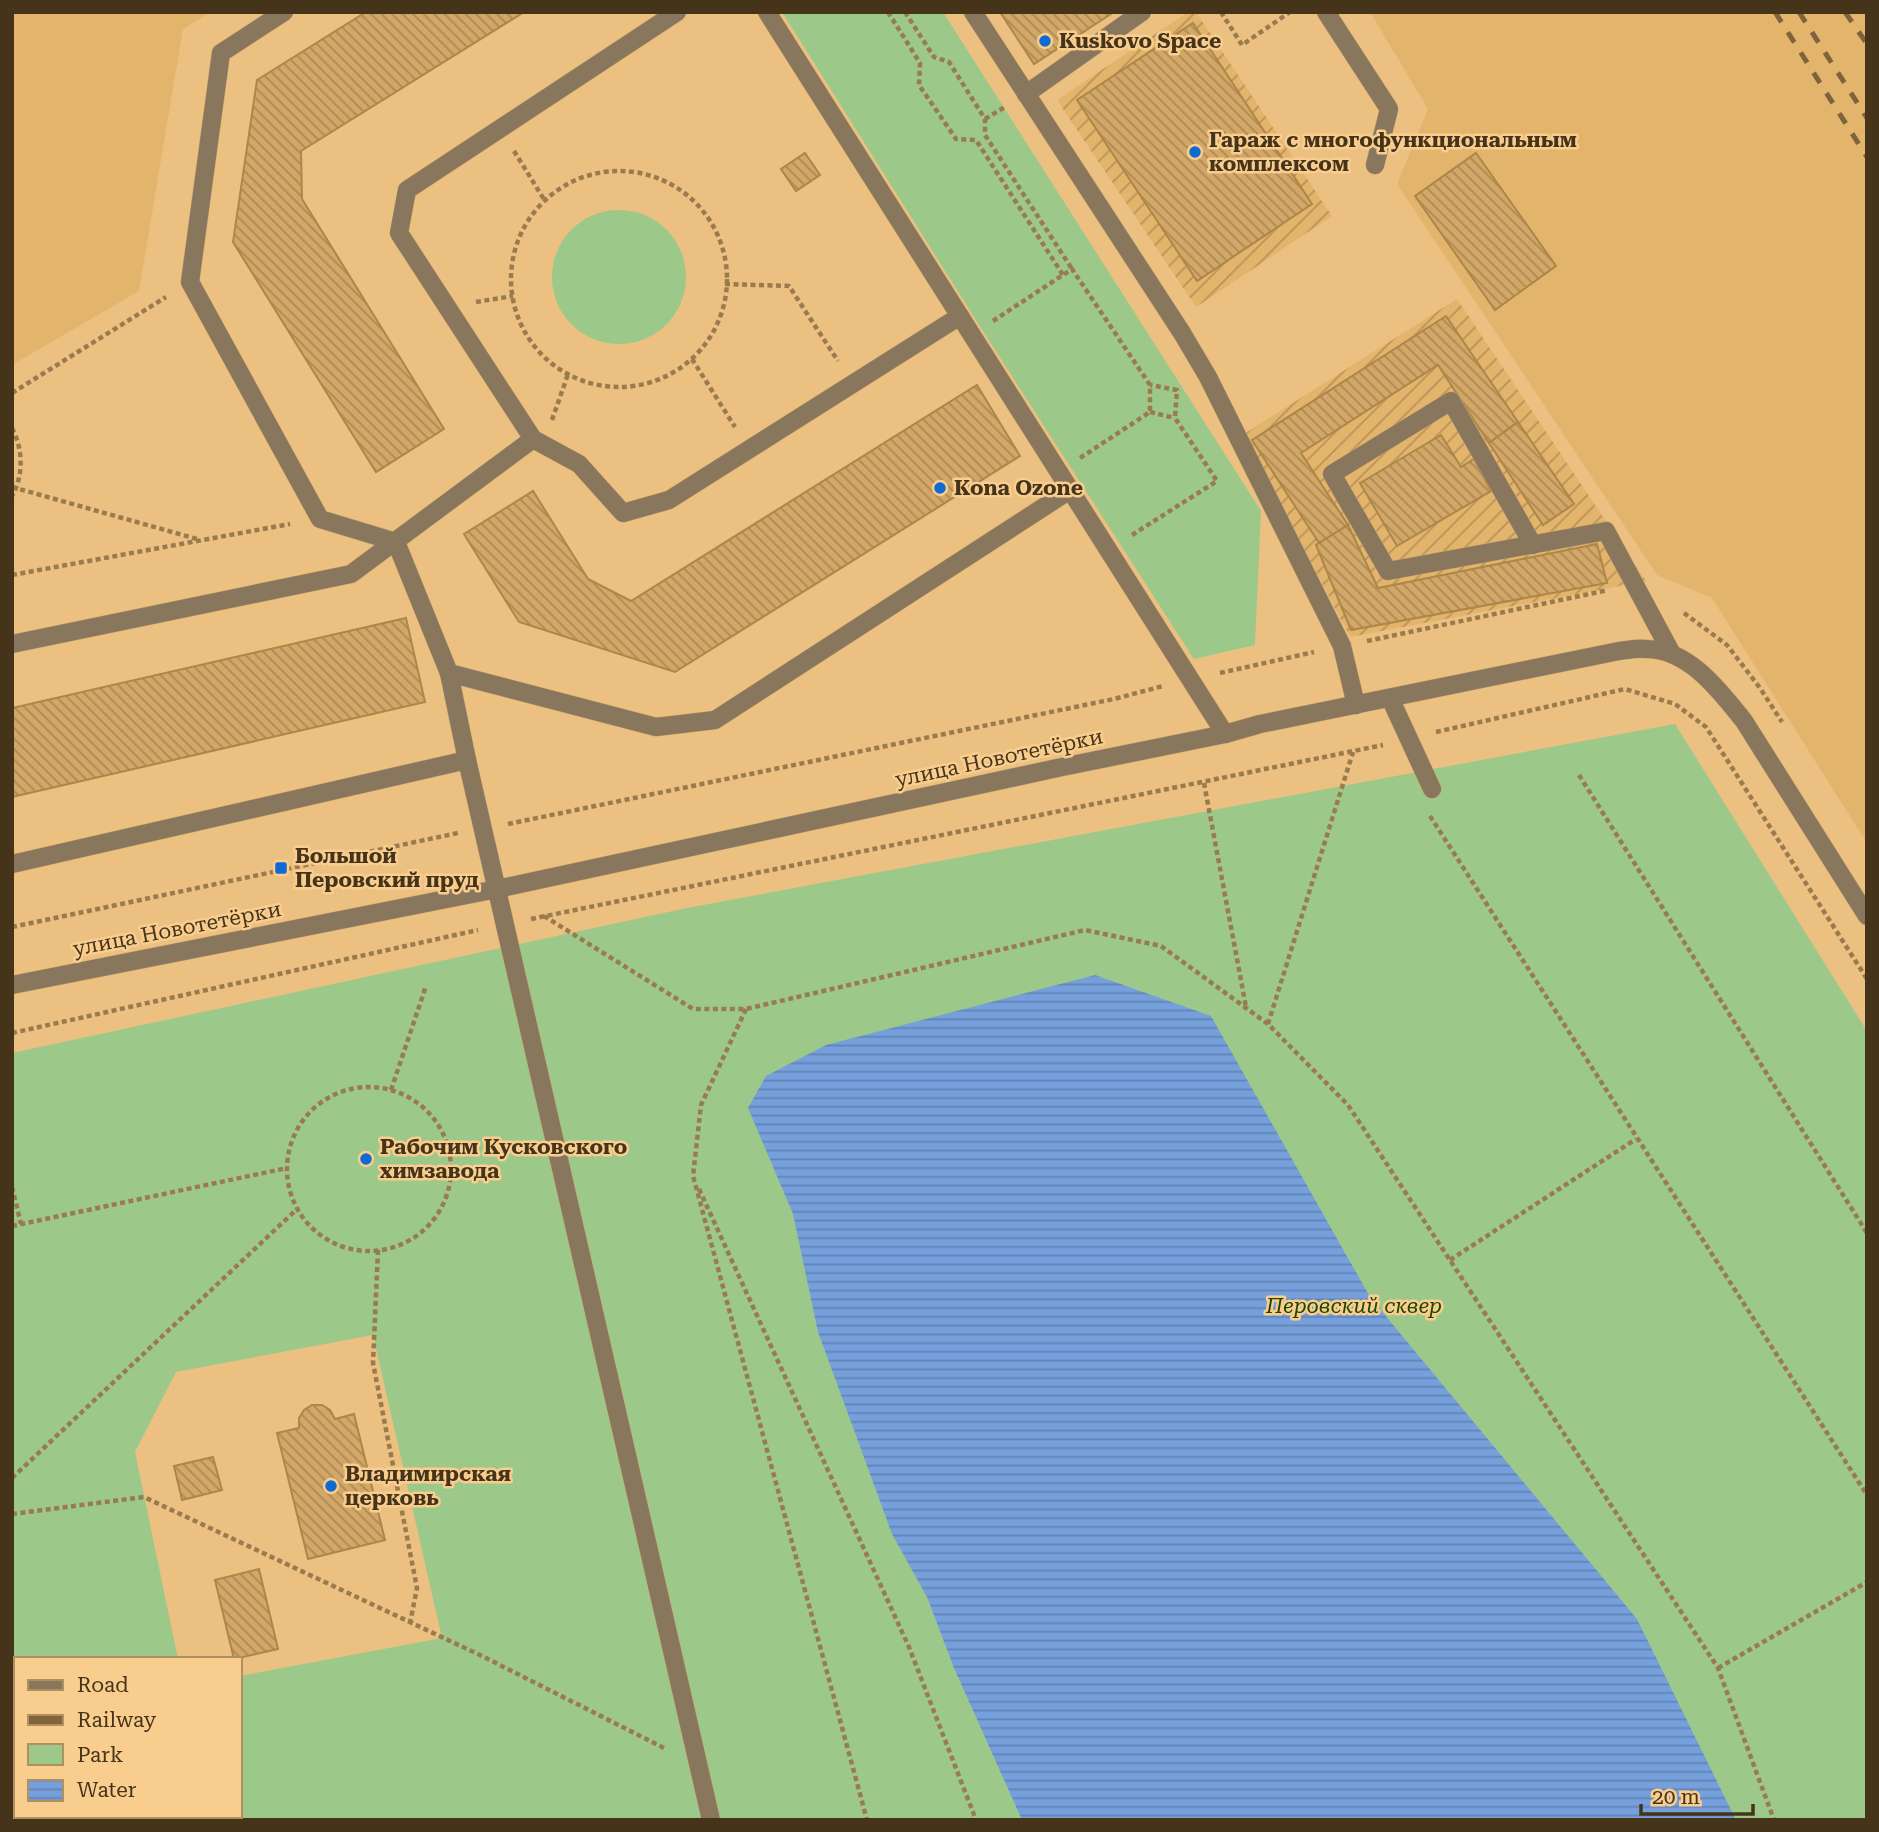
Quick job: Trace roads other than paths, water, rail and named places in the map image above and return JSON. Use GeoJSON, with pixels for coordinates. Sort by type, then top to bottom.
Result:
{"type":"FeatureCollection","features":[{"type":"Feature","properties":{"kind":"street"},"geometry":{"type":"LineString","coordinates":[[284,12],[222,53],[190,282],[320,519],[396,542]]}},
{"type":"Feature","properties":{"kind":"street"},"geometry":{"type":"LineString","coordinates":[[677,12],[407,190],[399,233],[538,442],[579,464],[624,513],[669,500],[960,316]]}},
{"type":"Feature","properties":{"kind":"street"},"geometry":{"type":"LineString","coordinates":[[767,12],[1225,734]]}},
{"type":"Feature","properties":{"kind":"street"},"geometry":{"type":"LineString","coordinates":[[973,12],[1208,377],[1342,646],[1356,705]]}},
{"type":"Feature","properties":{"kind":"street"},"geometry":{"type":"LineString","coordinates":[[1026,94],[1142,12]]}},
{"type":"Feature","properties":{"kind":"street"},"geometry":{"type":"LineString","coordinates":[[1326,12],[1389,109],[1375,165]]}},
{"type":"Feature","properties":{"kind":"street"},"geometry":{"type":"LineString","coordinates":[[1533,545],[1451,401],[1332,474],[1388,571],[1533,545],[1606,531],[1672,654]]}},
{"type":"Feature","properties":{"kind":"street"},"geometry":{"type":"LineString","coordinates":[[12,644],[351,574],[538,442]]}},
{"type":"Feature","properties":{"kind":"street"},"geometry":{"type":"LineString","coordinates":[[449,673],[656,727],[715,720],[1070,490]]}},
{"type":"Feature","properties":{"kind":"street"},"geometry":{"type":"LineString","coordinates":[[396,542],[449,673],[711,1820]]}},
{"type":"Feature","properties":{"kind":"street","name":"улица Новотетёрки"},"geometry":{"type":"LineString","coordinates":[[12,985],[497,889],[1225,734],[1260,724],[1619,651],[1648,648],[1672,654],[1694,668],[1720,691],[1744,721],[1867,916]]}},
{"type":"Feature","properties":{"kind":"street"},"geometry":{"type":"LineString","coordinates":[[1390,698],[1432,789]]}},
{"type":"Feature","properties":{"kind":"street"},"geometry":{"type":"LineString","coordinates":[[12,864],[467,760]]}},
{"type":"Feature","properties":{"kind":"water"},"geometry":{"type":"Polygon","coordinates":[[[1095,975],[1211,1016],[1370,1297],[1637,1619],[1736,1820],[1022,1820],[954,1668],[927,1597],[892,1534],[818,1332],[793,1214],[748,1108],[766,1076],[826,1045],[1095,975]]]}},
{"type":"Feature","properties":{"kind":"railway"},"geometry":{"type":"LineString","coordinates":[[1775,12],[1867,157]]}},
{"type":"Feature","properties":{"kind":"railway"},"geometry":{"type":"LineString","coordinates":[[1799,12],[1867,118]]}},
{"type":"Feature","properties":{"kind":"railway"},"geometry":{"type":"LineString","coordinates":[[1845,12],[1867,44]]}},
{"type":"Feature","properties":{"kind":"place","name":"Kuskovo Space"},"geometry":{"type":"Point","coordinates":[1045,41]}},
{"type":"Feature","properties":{"kind":"place","name":"Гараж с многофункциональным комплексом"},"geometry":{"type":"Point","coordinates":[1195,152]}},
{"type":"Feature","properties":{"kind":"place","name":"Kona Ozone"},"geometry":{"type":"Point","coordinates":[940,488]}},
{"type":"Feature","properties":{"kind":"place","name":"Большой Перовский пруд"},"geometry":{"type":"Point","coordinates":[281,868]}},
{"type":"Feature","properties":{"kind":"place","name":"Рабочим Кусковского химзавода"},"geometry":{"type":"Point","coordinates":[366,1159]}},
{"type":"Feature","properties":{"kind":"place","name":"Владимирская церковь"},"geometry":{"type":"Point","coordinates":[331,1486]}},
{"type":"Feature","properties":{"kind":"park label","name":"Перовский сквер"},"geometry":{"type":"Point","coordinates":[1354,1306]}}]}
